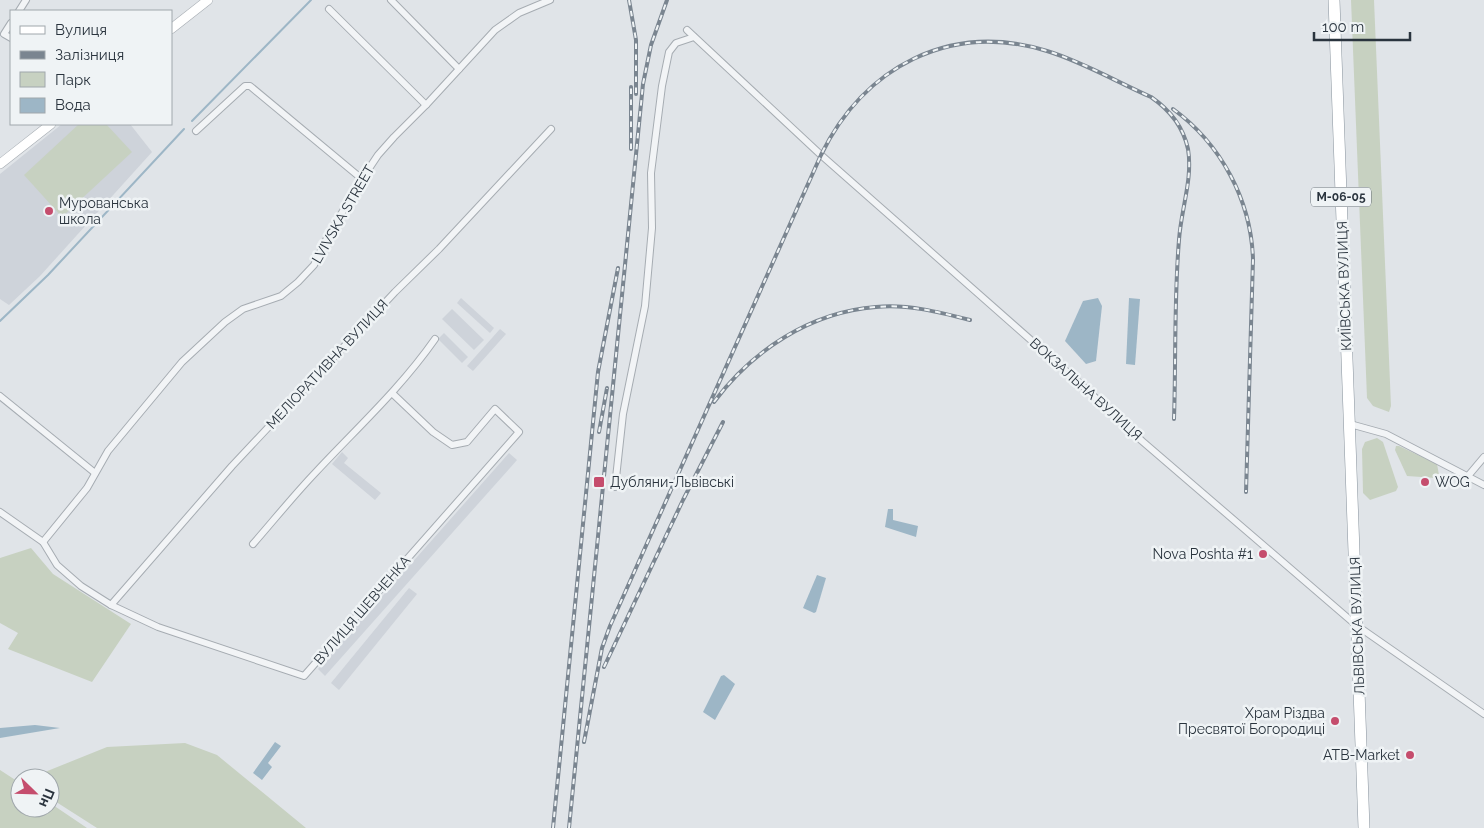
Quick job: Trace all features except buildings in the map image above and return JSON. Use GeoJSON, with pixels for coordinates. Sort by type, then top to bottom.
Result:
{"type":"FeatureCollection","features":[{"type":"Feature","properties":{"kind":"highway","name":"КИЇВСЬКА ВУЛИЦЯ"},"geometry":{"type":"LineString","coordinates":[[1334,0],[1348,393]]}},
{"type":"Feature","properties":{"kind":"highway","name":"ЛЬВІВСЬКА ВУЛИЦЯ"},"geometry":{"type":"LineString","coordinates":[[1348,393],[1364,828]]}},
{"type":"Feature","properties":{"kind":"street"},"geometry":{"type":"LineString","coordinates":[[172,28],[208,0]]}},
{"type":"Feature","properties":{"kind":"street"},"geometry":{"type":"LineString","coordinates":[[391,0],[459,69]]}},
{"type":"Feature","properties":{"kind":"street","name":"LVIVSKA STREET"},"geometry":{"type":"LineString","coordinates":[[43,542],[87,488],[108,451],[182,362],[209,336],[244,309],[281,296],[314,265],[328,236],[362,179],[383,149],[495,30],[519,13],[550,0]]}},
{"type":"Feature","properties":{"kind":"street"},"geometry":{"type":"LineString","coordinates":[[329,9],[426,105]]}},
{"type":"Feature","properties":{"kind":"street"},"geometry":{"type":"LineString","coordinates":[[2,33],[10,23]]}},
{"type":"Feature","properties":{"kind":"street","name":"ВОКЗАЛЬНА ВУЛИЦЯ"},"geometry":{"type":"LineString","coordinates":[[687,30],[817,152],[1044,351],[1142,441],[1356,625],[1484,714]]}},
{"type":"Feature","properties":{"kind":"street"},"geometry":{"type":"LineString","coordinates":[[615,487],[623,414],[645,306],[652,228],[651,172],[662,86],[669,52],[676,43],[694,37]]}},
{"type":"Feature","properties":{"kind":"street"},"geometry":{"type":"LineString","coordinates":[[196,131],[245,86],[250,86],[362,179]]}},
{"type":"Feature","properties":{"kind":"street"},"geometry":{"type":"LineString","coordinates":[[0,164],[50,125]]}},
{"type":"Feature","properties":{"kind":"street","name":"МЕЛІОРАТИВНА ВУЛИЦЯ"},"geometry":{"type":"LineString","coordinates":[[111,605],[232,466],[394,292],[439,250],[551,129]]}},
{"type":"Feature","properties":{"kind":"street"},"geometry":{"type":"LineString","coordinates":[[253,544],[318,470],[393,394],[412,372],[435,339]]}},
{"type":"Feature","properties":{"kind":"street","name":"ВУЛИЦЯ ШЕВЧЕНКА"},"geometry":{"type":"LineString","coordinates":[[0,512],[43,542],[57,564],[81,586],[111,605],[158,627],[304,676],[519,432],[495,409],[467,442],[452,445],[434,432],[393,394]]}},
{"type":"Feature","properties":{"kind":"street"},"geometry":{"type":"LineString","coordinates":[[0,396],[95,473]]}},
{"type":"Feature","properties":{"kind":"street"},"geometry":{"type":"LineString","coordinates":[[1350,424],[1386,434],[1484,485]]}},
{"type":"Feature","properties":{"kind":"street"},"geometry":{"type":"LineString","coordinates":[[1468,476],[1484,457]]}},
{"type":"Feature","properties":{"kind":"shaded area","name":"Мурованська школа"},"geometry":{"type":"Polygon","coordinates":[[[61,125],[131,125],[152,152],[40,276],[9,305],[0,299],[0,174],[61,125]]]}},
{"type":"Feature","properties":{"kind":"shaded area"},"geometry":{"type":"Polygon","coordinates":[[[461,298],[494,328],[490,333],[457,303],[461,298]]]}},
{"type":"Feature","properties":{"kind":"shaded area"},"geometry":{"type":"Polygon","coordinates":[[[452,309],[484,340],[474,350],[442,319],[452,309]]]}},
{"type":"Feature","properties":{"kind":"shaded area"},"geometry":{"type":"Polygon","coordinates":[[[500,329],[506,334],[473,371],[467,366],[500,329]]]}},
{"type":"Feature","properties":{"kind":"shaded area"},"geometry":{"type":"Polygon","coordinates":[[[444,333],[468,357],[462,363],[438,339],[444,333]]]}},
{"type":"Feature","properties":{"kind":"shaded area"},"geometry":{"type":"Polygon","coordinates":[[[342,452],[348,458],[344,463],[381,493],[375,500],[332,464],[342,452]]]}},
{"type":"Feature","properties":{"kind":"shaded area"},"geometry":{"type":"Polygon","coordinates":[[[509,453],[517,460],[325,676],[318,669],[509,453]]]}},
{"type":"Feature","properties":{"kind":"shaded area"},"geometry":{"type":"Polygon","coordinates":[[[409,588],[417,594],[339,690],[331,683],[409,588]]]}},
{"type":"Feature","properties":{"kind":"green space"},"geometry":{"type":"Polygon","coordinates":[[[1351,0],[1374,0],[1391,406],[1389,412],[1373,406],[1367,398],[1351,0]]]}},
{"type":"Feature","properties":{"kind":"green space"},"geometry":{"type":"Polygon","coordinates":[[[78,125],[107,125],[132,152],[62,217],[24,175],[78,125]]]}},
{"type":"Feature","properties":{"kind":"green space"},"geometry":{"type":"Polygon","coordinates":[[[1377,438],[1383,442],[1398,487],[1396,491],[1370,500],[1363,493],[1362,449],[1365,442],[1377,438]]]}},
{"type":"Feature","properties":{"kind":"green space"},"geometry":{"type":"Polygon","coordinates":[[[1396,446],[1437,464],[1439,475],[1436,478],[1407,476],[1395,450],[1396,446]]]}},
{"type":"Feature","properties":{"kind":"green space"},"geometry":{"type":"Polygon","coordinates":[[[31,548],[53,574],[131,624],[92,682],[8,649],[18,633],[0,623],[0,558],[31,548]]]}},
{"type":"Feature","properties":{"kind":"green space"},"geometry":{"type":"Polygon","coordinates":[[[185,743],[217,755],[306,828],[97,828],[60,804],[60,768],[55,768],[107,747],[185,743]]]}},
{"type":"Feature","properties":{"kind":"green space"},"geometry":{"type":"Polygon","coordinates":[[[0,770],[10,776],[10,818],[60,818],[60,810],[87,828],[0,828],[0,770]]]}},
{"type":"Feature","properties":{"kind":"water"},"geometry":{"type":"Polygon","coordinates":[[[1098,298],[1102,306],[1096,361],[1086,364],[1065,341],[1083,301],[1098,298]]]}},
{"type":"Feature","properties":{"kind":"water"},"geometry":{"type":"Polygon","coordinates":[[[1129,298],[1140,299],[1135,365],[1126,364],[1129,298]]]}},
{"type":"Feature","properties":{"kind":"water"},"geometry":{"type":"Polygon","coordinates":[[[888,509],[893,509],[893,520],[918,526],[916,537],[885,527],[888,509]]]}},
{"type":"Feature","properties":{"kind":"water"},"geometry":{"type":"Polygon","coordinates":[[[817,575],[826,578],[816,612],[814,613],[803,608],[817,575]]]}},
{"type":"Feature","properties":{"kind":"water"},"geometry":{"type":"Polygon","coordinates":[[[724,675],[735,684],[715,720],[703,712],[721,676],[724,675]]]}},
{"type":"Feature","properties":{"kind":"water"},"geometry":{"type":"Polygon","coordinates":[[[35,725],[60,728],[0,738],[0,728],[35,725]]]}},
{"type":"Feature","properties":{"kind":"water"},"geometry":{"type":"Polygon","coordinates":[[[275,742],[281,746],[268,763],[272,767],[262,780],[253,773],[275,742]]]}},
{"type":"Feature","properties":{"kind":"waterway"},"geometry":{"type":"LineString","coordinates":[[192,121],[311,0]]}},
{"type":"Feature","properties":{"kind":"waterway"},"geometry":{"type":"LineString","coordinates":[[0,321],[48,275],[184,129]]}},
{"type":"Feature","properties":{"kind":"railway"},"geometry":{"type":"LineString","coordinates":[[629,0],[636,40],[636,94]]}},
{"type":"Feature","properties":{"kind":"railway"},"geometry":{"type":"LineString","coordinates":[[569,828],[643,84],[651,45],[667,0]]}},
{"type":"Feature","properties":{"kind":"railway"},"geometry":{"type":"LineString","coordinates":[[584,742],[602,648],[610,626],[821,155],[839,124],[861,97],[886,76],[914,59],[944,48],[977,42],[1011,43],[1047,51],[1087,66],[1151,97],[1175,119],[1186,141],[1189,172],[1180,228],[1177,262],[1174,419]]}},
{"type":"Feature","properties":{"kind":"railway"},"geometry":{"type":"LineString","coordinates":[[631,87],[631,149]]}},
{"type":"Feature","properties":{"kind":"railway"},"geometry":{"type":"LineString","coordinates":[[1173,109],[1190,123],[1219,156],[1239,195],[1251,237],[1253,259],[1246,492]]}},
{"type":"Feature","properties":{"kind":"railway"},"geometry":{"type":"LineString","coordinates":[[553,828],[598,372],[618,268]]}},
{"type":"Feature","properties":{"kind":"railway"},"geometry":{"type":"LineString","coordinates":[[714,402],[729,383],[765,351],[784,337],[828,317],[852,310],[888,306],[923,309],[970,320]]}},
{"type":"Feature","properties":{"kind":"railway"},"geometry":{"type":"LineString","coordinates":[[599,432],[607,388]]}},
{"type":"Feature","properties":{"kind":"railway"},"geometry":{"type":"LineString","coordinates":[[604,667],[683,500],[723,422]]}},
{"type":"Feature","properties":{"kind":"place","name":"Мурованська школа"},"geometry":{"type":"Point","coordinates":[49,211]}},
{"type":"Feature","properties":{"kind":"place","name":"Дубляни-Львівські"},"geometry":{"type":"Point","coordinates":[599,482]}},
{"type":"Feature","properties":{"kind":"place","name":"WOG"},"geometry":{"type":"Point","coordinates":[1425,482]}},
{"type":"Feature","properties":{"kind":"place","name":"Nova Poshta #1"},"geometry":{"type":"Point","coordinates":[1263,554]}},
{"type":"Feature","properties":{"kind":"place","name":"Храм Різдва Пресвятої Богородиці"},"geometry":{"type":"Point","coordinates":[1335,721]}},
{"type":"Feature","properties":{"kind":"place","name":"ATB-Market"},"geometry":{"type":"Point","coordinates":[1410,755]}}]}
